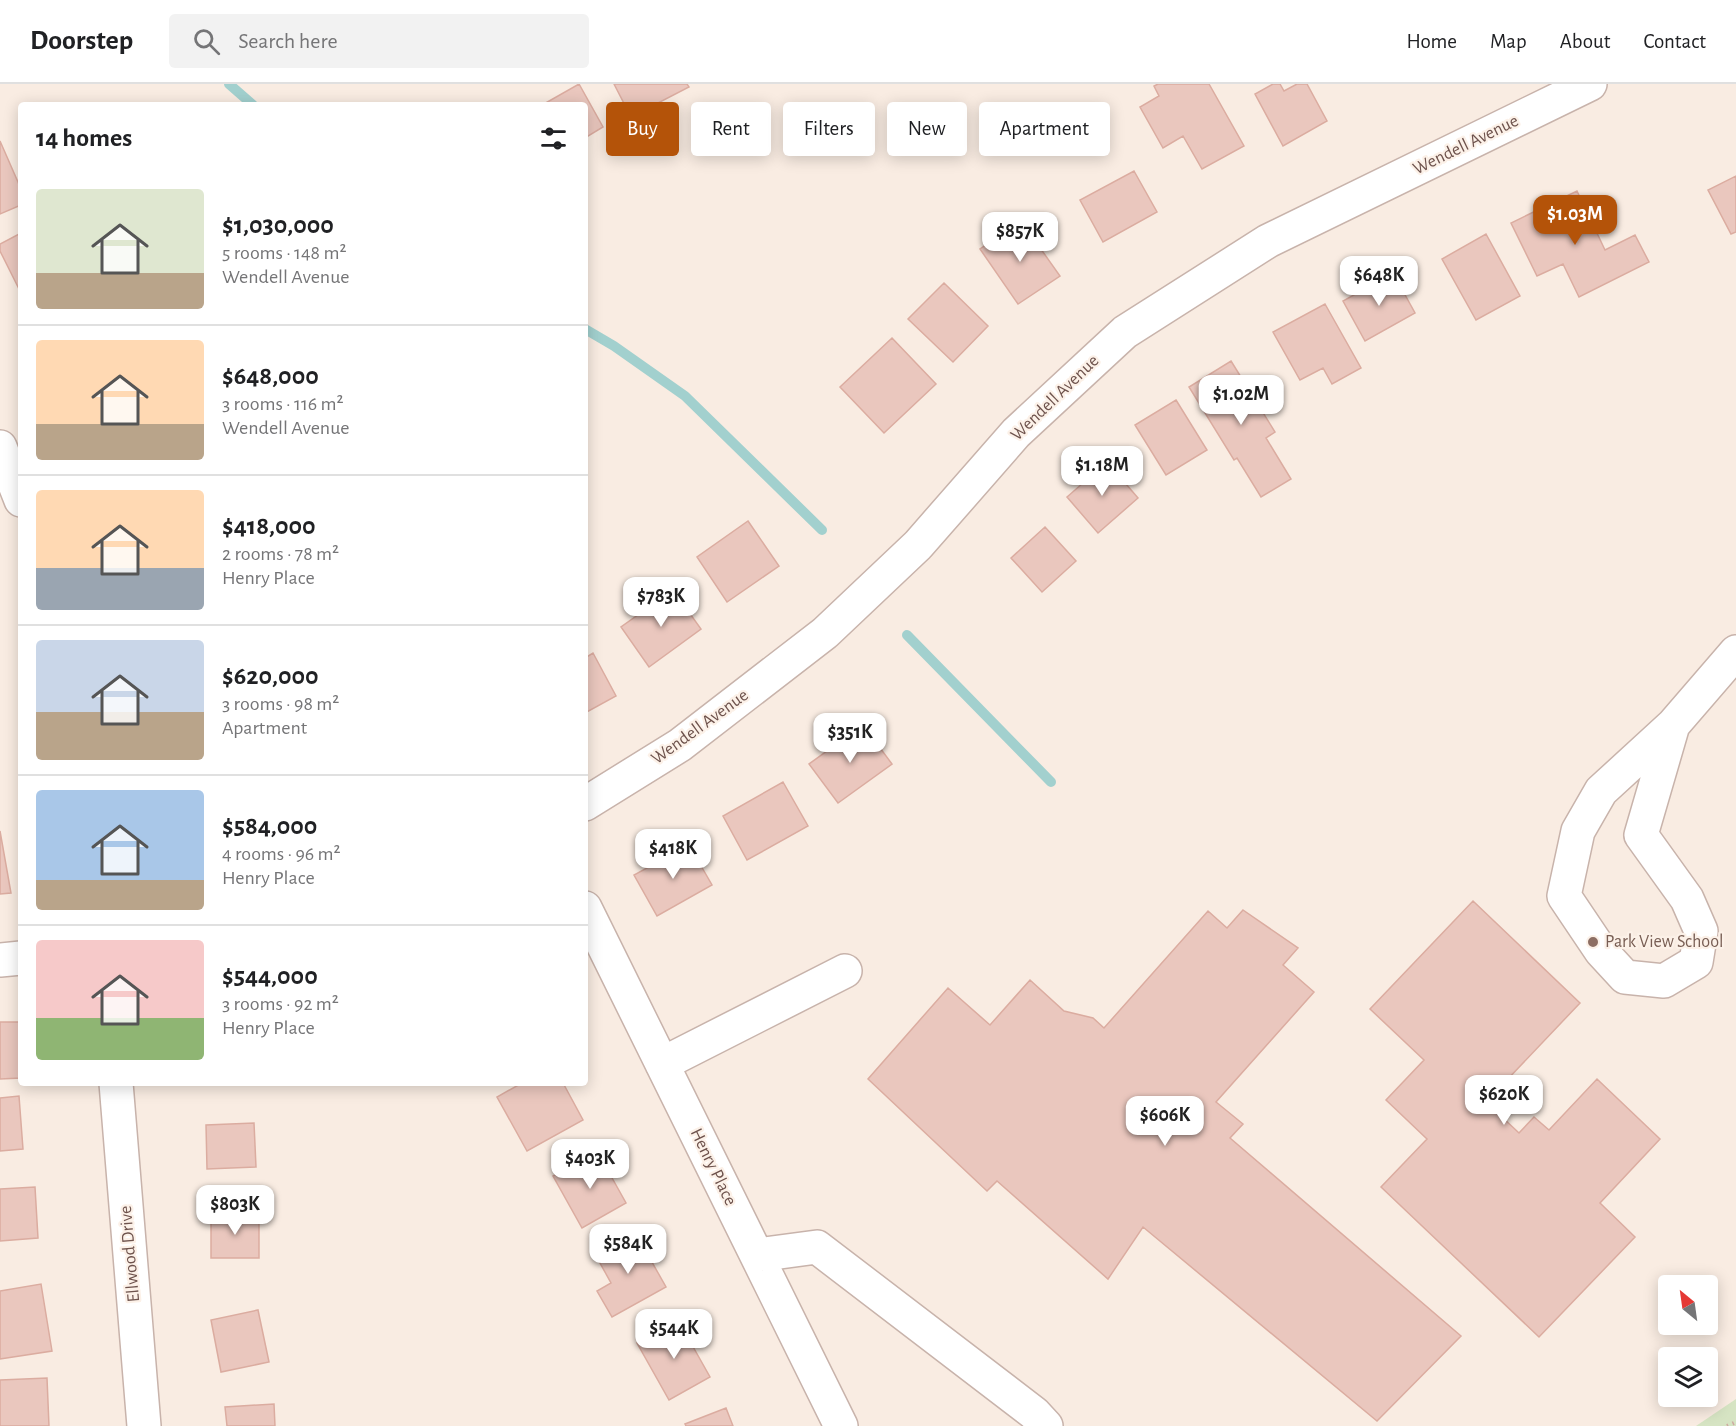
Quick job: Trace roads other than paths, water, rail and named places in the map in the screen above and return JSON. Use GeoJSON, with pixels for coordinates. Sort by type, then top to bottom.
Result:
{"type":"FeatureCollection","features":[{"type":"Feature","properties":{"kind":"street","name":"Wendell Avenue"},"geometry":{"type":"LineString","coordinates":[[588,802],[680,745],[825,633],[912,551],[1016,433],[1125,332],[1268,241],[1590,84]]}},
{"type":"Feature","properties":{"kind":"street"},"geometry":{"type":"LineString","coordinates":[[0,447],[18,492]]}},
{"type":"Feature","properties":{"kind":"street"},"geometry":{"type":"LineString","coordinates":[[1674,725],[1641,835],[1687,899],[1701,931],[1696,962],[1664,981],[1625,976],[1601,951],[1564,896],[1578,831],[1601,791],[1674,725],[1736,652]]}},
{"type":"Feature","properties":{"kind":"street","name":"Henry Place"},"geometry":{"type":"LineString","coordinates":[[588,914],[842,1426]]}},
{"type":"Feature","properties":{"kind":"street"},"geometry":{"type":"LineString","coordinates":[[0,960],[18,958]]}},
{"type":"Feature","properties":{"kind":"street"},"geometry":{"type":"LineString","coordinates":[[662,1064],[845,971]]}},
{"type":"Feature","properties":{"kind":"street","name":"Ellwood Drive"},"geometry":{"type":"LineString","coordinates":[[116,1086],[144,1426]]}},
{"type":"Feature","properties":{"kind":"street"},"geometry":{"type":"LineString","coordinates":[[757,1255],[817,1247],[1034,1413],[1046,1426]]}},
{"type":"Feature","properties":{"kind":"waterway"},"geometry":{"type":"LineString","coordinates":[[229,84],[250,102]]}},
{"type":"Feature","properties":{"kind":"waterway"},"geometry":{"type":"LineString","coordinates":[[588,331],[614,346],[685,396],[822,530]]}},
{"type":"Feature","properties":{"kind":"waterway"},"geometry":{"type":"LineString","coordinates":[[907,635],[1051,782]]}},
{"type":"Feature","properties":{"kind":"place","name":"Park View School"},"geometry":{"type":"Point","coordinates":[1593,942]}}]}
